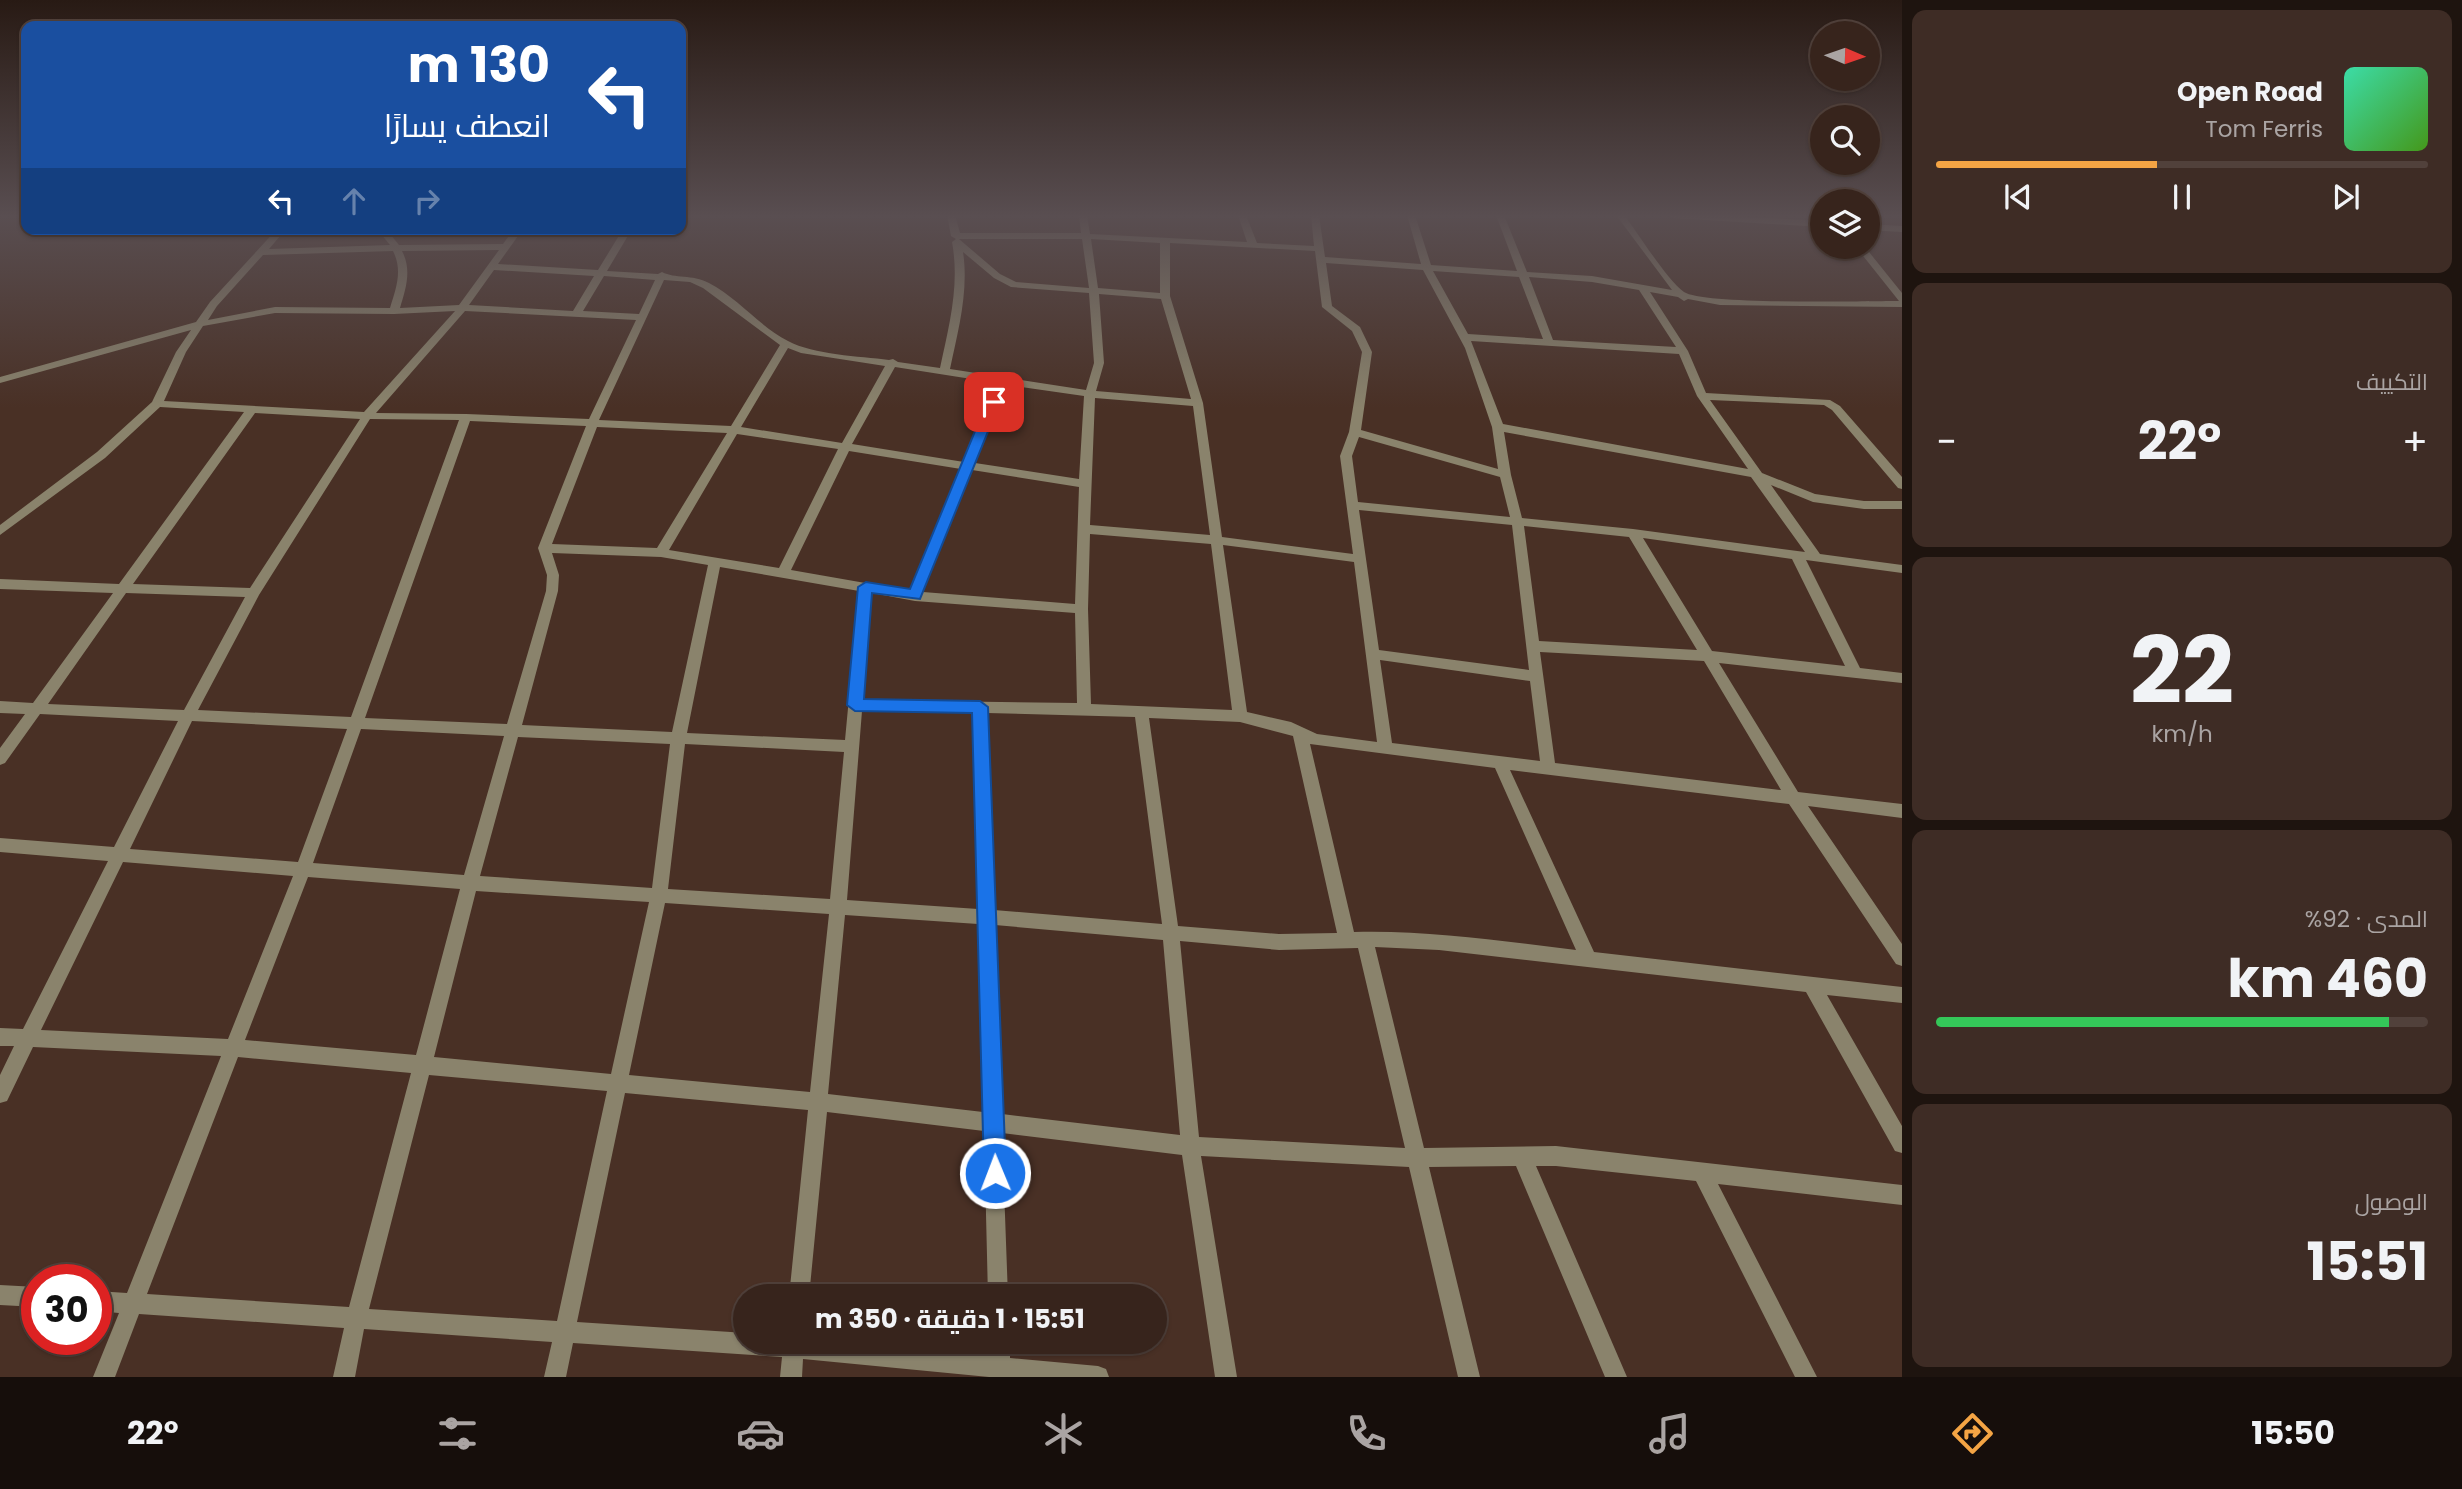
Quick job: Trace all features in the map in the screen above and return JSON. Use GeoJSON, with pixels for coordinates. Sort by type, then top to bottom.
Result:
{"type":"FeatureCollection","features":[{"type":"Feature","properties":{"kind":"street"},"geometry":{"type":"LineString","coordinates":[[2,528],[101,454],[157,404],[181,352],[200,324],[237,279]]}},
{"type":"Feature","properties":{"kind":"street"},"geometry":{"type":"LineString","coordinates":[[394,312],[403,279]]}},
{"type":"Feature","properties":{"kind":"street"},"geometry":{"type":"LineString","coordinates":[[0,1094],[189,714],[254,593],[367,416],[484,279]]}},
{"type":"Feature","properties":{"kind":"street"},"geometry":{"type":"LineString","coordinates":[[577,312],[597,279]]}},
{"type":"Feature","properties":{"kind":"street"},"geometry":{"type":"LineString","coordinates":[[344,1377],[356,1319],[422,1065],[552,591],[553,575],[544,548],[592,424],[660,279]]}},
{"type":"Feature","properties":{"kind":"street"},"geometry":{"type":"LineString","coordinates":[[693,279],[709,285],[784,345],[1090,394],[1198,403]]}},
{"type":"Feature","properties":{"kind":"street"},"geometry":{"type":"LineString","coordinates":[[944,372],[962,279]]}},
{"type":"Feature","properties":{"kind":"street"},"geometry":{"type":"LineString","coordinates":[[1004,279],[1014,285],[1165,296]]}},
{"type":"Feature","properties":{"kind":"street"},"geometry":{"type":"LineString","coordinates":[[1084,709],[1084,529],[1090,394],[1099,363],[1092,279]]}},
{"type":"Feature","properties":{"kind":"street"},"geometry":{"type":"LineString","coordinates":[[1165,279],[1165,296],[1198,403],[1240,716]]}},
{"type":"Feature","properties":{"kind":"street"},"geometry":{"type":"LineString","coordinates":[[1324,279],[1327,307],[1356,329],[1367,352],[1355,432],[1346,456],[1385,749]]}},
{"type":"Feature","properties":{"kind":"street"},"geometry":{"type":"LineString","coordinates":[[1433,279],[1476,363],[1498,427],[1505,475],[1517,520],[1548,769]]}},
{"type":"Feature","properties":{"kind":"street"},"geometry":{"type":"LineString","coordinates":[[1525,279],[1549,342]]}},
{"type":"Feature","properties":{"kind":"street"},"geometry":{"type":"LineString","coordinates":[[1571,279],[1642,287],[1684,298],[1720,302],[1902,302]]}},
{"type":"Feature","properties":{"kind":"street"},"geometry":{"type":"LineString","coordinates":[[1667,279],[1684,298]]}},
{"type":"Feature","properties":{"kind":"street"},"geometry":{"type":"LineString","coordinates":[[1885,279],[1902,302]]}},
{"type":"Feature","properties":{"kind":"street"},"geometry":{"type":"LineString","coordinates":[[1642,287],[1683,351],[1702,396],[1754,474],[1815,556]]}},
{"type":"Feature","properties":{"kind":"street"},"geometry":{"type":"LineString","coordinates":[[0,380],[200,324],[275,310],[394,312],[461,308],[643,317]]}},
{"type":"Feature","properties":{"kind":"street"},"geometry":{"type":"LineString","coordinates":[[1462,337],[1683,351]]}},
{"type":"Feature","properties":{"kind":"street"},"geometry":{"type":"LineString","coordinates":[[661,553],[784,345]]}},
{"type":"Feature","properties":{"kind":"street"},"geometry":{"type":"LineString","coordinates":[[783,573],[846,445],[892,362]]}},
{"type":"Feature","properties":{"kind":"street"},"geometry":{"type":"LineString","coordinates":[[915,596],[966,465],[1003,381]]}},
{"type":"Feature","properties":{"kind":"street"},"geometry":{"type":"LineString","coordinates":[[1702,396],[1826,402],[1836,408],[1902,485]]}},
{"type":"Feature","properties":{"kind":"street"},"geometry":{"type":"LineString","coordinates":[[157,404],[367,416],[466,417],[736,430],[1086,484]]}},
{"type":"Feature","properties":{"kind":"street"},"geometry":{"type":"LineString","coordinates":[[0,759],[252,409]]}},
{"type":"Feature","properties":{"kind":"street"},"geometry":{"type":"LineString","coordinates":[[104,1377],[303,870],[466,417]]}},
{"type":"Feature","properties":{"kind":"street"},"geometry":{"type":"LineString","coordinates":[[1498,427],[1754,474],[1813,498],[1864,505],[1902,505]]}},
{"type":"Feature","properties":{"kind":"street"},"geometry":{"type":"LineString","coordinates":[[1355,432],[1505,475]]}},
{"type":"Feature","properties":{"kind":"street"},"geometry":{"type":"LineString","coordinates":[[1353,505],[1633,533],[1902,569]]}},
{"type":"Feature","properties":{"kind":"street"},"geometry":{"type":"LineString","coordinates":[[1084,529],[1216,540],[1361,559]]}},
{"type":"Feature","properties":{"kind":"street"},"geometry":{"type":"LineString","coordinates":[[1633,533],[1795,800],[1902,958]]}},
{"type":"Feature","properties":{"kind":"street"},"geometry":{"type":"LineString","coordinates":[[544,548],[661,553],[915,596],[1082,609]]}},
{"type":"Feature","properties":{"kind":"street"},"geometry":{"type":"LineString","coordinates":[[1796,554],[1855,673]]}},
{"type":"Feature","properties":{"kind":"street"},"geometry":{"type":"LineString","coordinates":[[555,1377],[562,1331],[659,895],[678,739],[715,562]]}},
{"type":"Feature","properties":{"kind":"street"},"geometry":{"type":"LineString","coordinates":[[0,584],[121,591],[254,593]]}},
{"type":"Feature","properties":{"kind":"street"},"geometry":{"type":"LineString","coordinates":[[800,1284],[866,587]]}},
{"type":"Feature","properties":{"kind":"street"},"geometry":{"type":"LineString","coordinates":[[1532,646],[1706,656],[1902,678]]}},
{"type":"Feature","properties":{"kind":"street"},"geometry":{"type":"LineString","coordinates":[[1373,654],[1536,676]]}},
{"type":"Feature","properties":{"kind":"street"},"geometry":{"type":"LineString","coordinates":[[855,705],[1084,709],[1240,716],[1315,740],[1902,811]]}},
{"type":"Feature","properties":{"kind":"street"},"geometry":{"type":"LineString","coordinates":[[0,707],[852,746]]}},
{"type":"Feature","properties":{"kind":"street"},"geometry":{"type":"LineString","coordinates":[[980,707],[989,917],[998,1284]]}},
{"type":"Feature","properties":{"kind":"street"},"geometry":{"type":"LineString","coordinates":[[1141,712],[1171,933],[1190,1146],[1226,1377]]}},
{"type":"Feature","properties":{"kind":"street"},"geometry":{"type":"LineString","coordinates":[[1300,733],[1416,1158],[1469,1377]]}},
{"type":"Feature","properties":{"kind":"street"},"geometry":{"type":"LineString","coordinates":[[1500,763],[1589,960]]}},
{"type":"Feature","properties":{"kind":"street"},"geometry":{"type":"LineString","coordinates":[[0,845],[470,884],[838,906],[1279,942],[1439,942],[1902,995]]}},
{"type":"Feature","properties":{"kind":"street"},"geometry":{"type":"LineString","coordinates":[[1811,984],[1902,1144]]}},
{"type":"Feature","properties":{"kind":"street"},"geometry":{"type":"LineString","coordinates":[[0,1037],[233,1048],[422,1065],[818,1102],[1190,1146],[1416,1158],[1556,1156],[1902,1195]]}},
{"type":"Feature","properties":{"kind":"street"},"geometry":{"type":"LineString","coordinates":[[1522,1156],[1616,1377]]}},
{"type":"Feature","properties":{"kind":"street"},"geometry":{"type":"LineString","coordinates":[[1702,1174],[1806,1377]]}},
{"type":"Feature","properties":{"kind":"street"},"geometry":{"type":"LineString","coordinates":[[0,1295],[21,1296]]}},
{"type":"Feature","properties":{"kind":"street"},"geometry":{"type":"LineString","coordinates":[[112,1302],[733,1341]]}},
{"type":"Feature","properties":{"kind":"street"},"geometry":{"type":"LineString","coordinates":[[791,1377],[793,1354]]}},
{"type":"Feature","properties":{"kind":"street"},"geometry":{"type":"LineString","coordinates":[[865,1354],[1000,1371],[1098,1377]]}},
{"type":"Feature","properties":{"kind":"route"},"geometry":{"type":"LineString","coordinates":[[994,402],[966,465],[915,596],[866,587],[855,705],[980,707],[989,917],[995,1173]]}}]}
